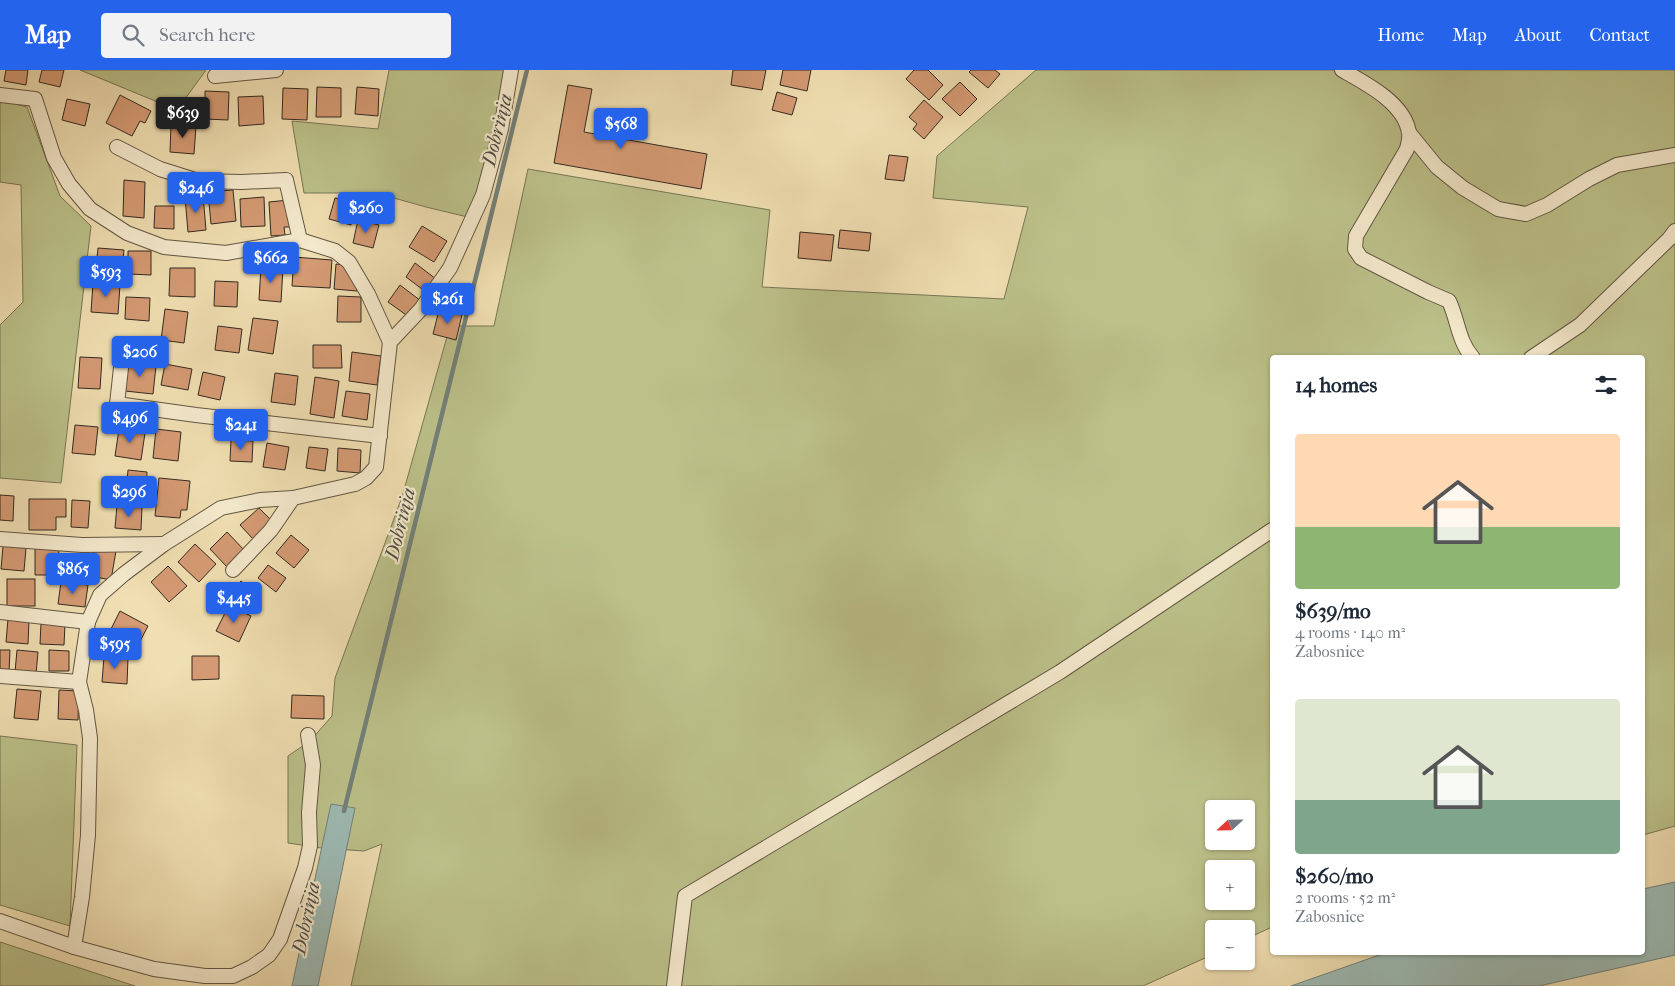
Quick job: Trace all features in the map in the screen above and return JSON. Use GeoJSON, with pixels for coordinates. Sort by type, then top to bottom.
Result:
{"type":"FeatureCollection","features":[{"type":"Feature","properties":{"kind":"street"},"geometry":{"type":"LineString","coordinates":[[215,76],[276,70]]}},
{"type":"Feature","properties":{"kind":"street"},"geometry":{"type":"LineString","coordinates":[[390,342],[421,309],[450,268],[483,195],[501,129],[512,70]]}},
{"type":"Feature","properties":{"kind":"street"},"geometry":{"type":"LineString","coordinates":[[1342,70],[1392,102],[1405,121],[1410,134],[1437,166],[1463,188],[1498,209],[1526,214],[1546,205],[1589,179],[1617,165],[1675,155]]}},
{"type":"Feature","properties":{"kind":"street"},"geometry":{"type":"LineString","coordinates":[[0,95],[35,99],[54,158],[69,184],[90,209],[127,233],[164,247],[226,254],[300,240],[335,251],[349,262],[368,294],[390,342],[376,467],[366,478],[355,484],[293,498],[260,500],[221,508],[164,544],[100,595],[88,622],[79,682],[90,738],[88,835],[82,897],[74,947]]}},
{"type":"Feature","properties":{"kind":"street"},"geometry":{"type":"LineString","coordinates":[[1410,134],[1408,149],[1356,236],[1355,249],[1361,258],[1449,301],[1454,310],[1461,340],[1471,355]]}},
{"type":"Feature","properties":{"kind":"street"},"geometry":{"type":"LineString","coordinates":[[117,147],[160,169],[198,180],[242,182],[286,180],[300,240]]}},
{"type":"Feature","properties":{"kind":"street"},"geometry":{"type":"LineString","coordinates":[[1536,355],[1580,325],[1669,240],[1675,231]]}},
{"type":"Feature","properties":{"kind":"street"},"geometry":{"type":"LineString","coordinates":[[123,350],[117,404],[380,436]]}},
{"type":"Feature","properties":{"kind":"street"},"geometry":{"type":"LineString","coordinates":[[233,570],[271,530],[293,498]]}},
{"type":"Feature","properties":{"kind":"street"},"geometry":{"type":"LineString","coordinates":[[674,986],[685,896],[1060,672],[1270,531]]}},
{"type":"Feature","properties":{"kind":"street"},"geometry":{"type":"LineString","coordinates":[[0,538],[82,545],[164,544]]}},
{"type":"Feature","properties":{"kind":"street"},"geometry":{"type":"LineString","coordinates":[[0,612],[88,622]]}},
{"type":"Feature","properties":{"kind":"street"},"geometry":{"type":"LineString","coordinates":[[0,676],[79,682]]}},
{"type":"Feature","properties":{"kind":"street"},"geometry":{"type":"LineString","coordinates":[[0,922],[74,947],[154,968],[205,976],[233,976],[252,967],[269,955],[280,939],[305,868],[310,846],[309,812],[313,764],[308,734]]}},
{"type":"Feature","properties":{"kind":"green space"},"geometry":{"type":"Polygon","coordinates":[[[80,70],[206,70],[177,110],[80,70]]]}},
{"type":"Feature","properties":{"kind":"green space"},"geometry":{"type":"Polygon","coordinates":[[[389,70],[509,70],[480,220],[376,193],[304,193],[292,121],[378,129],[389,70]]]}},
{"type":"Feature","properties":{"kind":"green space"},"geometry":{"type":"Polygon","coordinates":[[[1036,70],[1675,70],[1675,826],[1645,834],[1645,355],[1270,355],[1270,928],[1255,935],[1255,920],[1205,920],[1205,958],[1143,986],[351,986],[382,844],[364,851],[321,848],[288,843],[288,756],[310,741],[332,716],[335,678],[402,497],[450,326],[494,326],[528,169],[770,210],[762,287],[1004,299],[1028,207],[933,198],[937,156],[1036,70]]]}},
{"type":"Feature","properties":{"kind":"green space"},"geometry":{"type":"Polygon","coordinates":[[[0,100],[27,107],[60,196],[91,226],[61,483],[0,478],[0,325],[23,302],[21,185],[0,182],[0,100]]]}},
{"type":"Feature","properties":{"kind":"green space"},"geometry":{"type":"Polygon","coordinates":[[[0,736],[77,745],[70,926],[0,905],[0,736]]]}},
{"type":"Feature","properties":{"kind":"green space"},"geometry":{"type":"Polygon","coordinates":[[[0,942],[135,986],[0,986],[0,942]]]}},
{"type":"Feature","properties":{"kind":"water"},"geometry":{"type":"Polygon","coordinates":[[[331,804],[355,808],[318,986],[292,986],[331,804]]]}},
{"type":"Feature","properties":{"kind":"water"},"geometry":{"type":"Polygon","coordinates":[[[1675,882],[1675,955],[1539,986],[1291,986],[1379,955],[1645,955],[1645,889],[1675,882]]]}},
{"type":"Feature","properties":{"kind":"building"},"geometry":{"type":"Polygon","coordinates":[[[6,70],[28,70],[26,85],[4,81],[6,70]]]}},
{"type":"Feature","properties":{"kind":"building"},"geometry":{"type":"Polygon","coordinates":[[[42,70],[64,70],[60,87],[39,82],[42,70]]]}},
{"type":"Feature","properties":{"kind":"building"},"geometry":{"type":"Polygon","coordinates":[[[733,70],[766,70],[762,90],[731,85],[733,70]]]}},
{"type":"Feature","properties":{"kind":"building"},"geometry":{"type":"Polygon","coordinates":[[[783,70],[811,70],[807,91],[780,85],[783,70]]]}},
{"type":"Feature","properties":{"kind":"building"},"geometry":{"type":"Polygon","coordinates":[[[914,70],[928,70],[943,85],[929,100],[906,79],[914,70]]]}},
{"type":"Feature","properties":{"kind":"building"},"geometry":{"type":"Polygon","coordinates":[[[971,70],[995,70],[1000,74],[988,88],[969,72],[971,70]]]}},
{"type":"Feature","properties":{"kind":"building"},"geometry":{"type":"Polygon","coordinates":[[[960,82],[977,99],[960,116],[942,99],[960,82]]]}},
{"type":"Feature","properties":{"kind":"building"},"geometry":{"type":"Polygon","coordinates":[[[568,85],[592,89],[584,132],[707,154],[701,189],[554,163],[568,85]]]}},
{"type":"Feature","properties":{"kind":"building"},"geometry":{"type":"Polygon","coordinates":[[[317,87],[341,88],[341,117],[316,117],[317,87]]]}},
{"type":"Feature","properties":{"kind":"building"},"geometry":{"type":"Polygon","coordinates":[[[357,87],[379,89],[378,116],[355,114],[357,87]]]}},
{"type":"Feature","properties":{"kind":"building"},"geometry":{"type":"Polygon","coordinates":[[[283,88],[308,89],[307,120],[282,119],[283,88]]]}},
{"type":"Feature","properties":{"kind":"building"},"geometry":{"type":"Polygon","coordinates":[[[205,91],[229,92],[228,120],[205,119],[205,91]]]}},
{"type":"Feature","properties":{"kind":"building"},"geometry":{"type":"Polygon","coordinates":[[[777,92],[797,98],[792,115],[772,110],[777,92]]]}},
{"type":"Feature","properties":{"kind":"building"},"geometry":{"type":"Polygon","coordinates":[[[120,95],[151,111],[145,123],[140,121],[132,136],[106,123],[120,95]]]}},
{"type":"Feature","properties":{"kind":"building"},"geometry":{"type":"Polygon","coordinates":[[[263,96],[264,124],[239,126],[238,97],[263,96]]]}},
{"type":"Feature","properties":{"kind":"building"},"geometry":{"type":"Polygon","coordinates":[[[67,99],[90,104],[85,126],[62,120],[67,99]]]}},
{"type":"Feature","properties":{"kind":"building"},"geometry":{"type":"Polygon","coordinates":[[[924,100],[943,117],[924,139],[913,129],[917,124],[909,117],[924,100]]]}},
{"type":"Feature","properties":{"kind":"building"},"geometry":{"type":"Polygon","coordinates":[[[171,125],[196,126],[194,154],[170,152],[171,125]]]}},
{"type":"Feature","properties":{"kind":"building"},"geometry":{"type":"Polygon","coordinates":[[[889,155],[908,157],[904,181],[885,179],[889,155]]]}},
{"type":"Feature","properties":{"kind":"building"},"geometry":{"type":"Polygon","coordinates":[[[124,180],[145,182],[144,218],[123,216],[124,180]]]}},
{"type":"Feature","properties":{"kind":"building"},"geometry":{"type":"Polygon","coordinates":[[[233,190],[236,221],[211,224],[208,192],[233,190]]]}},
{"type":"Feature","properties":{"kind":"building"},"geometry":{"type":"Polygon","coordinates":[[[203,195],[206,230],[188,232],[185,197],[203,195]]]}},
{"type":"Feature","properties":{"kind":"building"},"geometry":{"type":"Polygon","coordinates":[[[264,197],[265,226],[241,227],[240,199],[264,197]]]}},
{"type":"Feature","properties":{"kind":"building"},"geometry":{"type":"Polygon","coordinates":[[[335,198],[357,203],[351,225],[329,219],[335,198]]]}},
{"type":"Feature","properties":{"kind":"building"},"geometry":{"type":"Polygon","coordinates":[[[289,200],[291,227],[284,227],[285,235],[271,236],[269,202],[289,200]]]}},
{"type":"Feature","properties":{"kind":"building"},"geometry":{"type":"Polygon","coordinates":[[[155,206],[174,206],[174,229],[154,228],[155,206]]]}},
{"type":"Feature","properties":{"kind":"building"},"geometry":{"type":"Polygon","coordinates":[[[358,220],[379,225],[373,248],[353,243],[358,220]]]}},
{"type":"Feature","properties":{"kind":"building"},"geometry":{"type":"Polygon","coordinates":[[[422,226],[447,241],[434,262],[409,247],[422,226]]]}},
{"type":"Feature","properties":{"kind":"building"},"geometry":{"type":"Polygon","coordinates":[[[840,230],[871,233],[869,251],[838,248],[840,230]]]}},
{"type":"Feature","properties":{"kind":"building"},"geometry":{"type":"Polygon","coordinates":[[[800,232],[834,235],[831,261],[798,258],[800,232]]]}},
{"type":"Feature","properties":{"kind":"building"},"geometry":{"type":"Polygon","coordinates":[[[98,248],[124,250],[121,278],[95,276],[98,248]]]}},
{"type":"Feature","properties":{"kind":"building"},"geometry":{"type":"Polygon","coordinates":[[[128,251],[151,251],[151,275],[128,274],[128,251]]]}},
{"type":"Feature","properties":{"kind":"building"},"geometry":{"type":"Polygon","coordinates":[[[294,257],[332,260],[330,288],[292,286],[294,257]]]}},
{"type":"Feature","properties":{"kind":"building"},"geometry":{"type":"Polygon","coordinates":[[[415,263],[436,279],[426,292],[406,277],[415,263]]]}},
{"type":"Feature","properties":{"kind":"building"},"geometry":{"type":"Polygon","coordinates":[[[336,264],[345,265],[357,283],[357,291],[334,289],[336,264]]]}},
{"type":"Feature","properties":{"kind":"building"},"geometry":{"type":"Polygon","coordinates":[[[261,267],[283,268],[281,302],[259,300],[261,267]]]}},
{"type":"Feature","properties":{"kind":"building"},"geometry":{"type":"Polygon","coordinates":[[[170,268],[195,268],[195,297],[169,296],[170,268]]]}},
{"type":"Feature","properties":{"kind":"building"},"geometry":{"type":"Polygon","coordinates":[[[215,281],[238,282],[237,307],[214,306],[215,281]]]}},
{"type":"Feature","properties":{"kind":"building"},"geometry":{"type":"Polygon","coordinates":[[[93,283],[120,285],[118,314],[91,312],[93,283]]]}},
{"type":"Feature","properties":{"kind":"building"},"geometry":{"type":"Polygon","coordinates":[[[400,285],[421,301],[409,317],[388,302],[400,285]]]}},
{"type":"Feature","properties":{"kind":"building"},"geometry":{"type":"Polygon","coordinates":[[[338,296],[361,297],[361,322],[337,322],[338,296]]]}},
{"type":"Feature","properties":{"kind":"building"},"geometry":{"type":"Polygon","coordinates":[[[126,297],[150,298],[149,321],[125,319],[126,297]]]}},
{"type":"Feature","properties":{"kind":"building"},"geometry":{"type":"Polygon","coordinates":[[[165,309],[188,312],[184,343],[161,340],[165,309]]]}},
{"type":"Feature","properties":{"kind":"building"},"geometry":{"type":"Polygon","coordinates":[[[439,310],[462,315],[456,340],[433,334],[439,310]]]}},
{"type":"Feature","properties":{"kind":"building"},"geometry":{"type":"Polygon","coordinates":[[[253,318],[278,321],[273,354],[248,350],[253,318]]]}},
{"type":"Feature","properties":{"kind":"building"},"geometry":{"type":"Polygon","coordinates":[[[218,326],[242,329],[239,353],[215,350],[218,326]]]}},
{"type":"Feature","properties":{"kind":"building"},"geometry":{"type":"Polygon","coordinates":[[[313,345],[341,345],[342,368],[313,368],[313,345]]]}},
{"type":"Feature","properties":{"kind":"building"},"geometry":{"type":"Polygon","coordinates":[[[352,352],[381,356],[377,385],[349,381],[352,352]]]}},
{"type":"Feature","properties":{"kind":"building"},"geometry":{"type":"Polygon","coordinates":[[[80,357],[102,358],[100,389],[78,388],[80,357]]]}},
{"type":"Feature","properties":{"kind":"building"},"geometry":{"type":"Polygon","coordinates":[[[127,363],[156,366],[153,394],[125,391],[127,363]]]}},
{"type":"Feature","properties":{"kind":"building"},"geometry":{"type":"Polygon","coordinates":[[[165,364],[192,369],[188,390],[161,385],[165,364]]]}},
{"type":"Feature","properties":{"kind":"building"},"geometry":{"type":"Polygon","coordinates":[[[203,372],[225,377],[220,400],[198,395],[203,372]]]}},
{"type":"Feature","properties":{"kind":"building"},"geometry":{"type":"Polygon","coordinates":[[[275,373],[298,376],[295,405],[271,402],[275,373]]]}},
{"type":"Feature","properties":{"kind":"building"},"geometry":{"type":"Polygon","coordinates":[[[315,377],[339,381],[334,418],[310,414],[315,377]]]}},
{"type":"Feature","properties":{"kind":"building"},"geometry":{"type":"Polygon","coordinates":[[[346,391],[370,394],[367,420],[342,416],[346,391]]]}},
{"type":"Feature","properties":{"kind":"building"},"geometry":{"type":"Polygon","coordinates":[[[75,425],[98,427],[95,455],[72,453],[75,425]]]}},
{"type":"Feature","properties":{"kind":"building"},"geometry":{"type":"Polygon","coordinates":[[[119,429],[145,433],[141,460],[115,456],[119,429]]]}},
{"type":"Feature","properties":{"kind":"building"},"geometry":{"type":"Polygon","coordinates":[[[156,429],[181,432],[178,461],[153,458],[156,429]]]}},
{"type":"Feature","properties":{"kind":"building"},"geometry":{"type":"Polygon","coordinates":[[[231,440],[253,441],[252,462],[230,461],[231,440]]]}},
{"type":"Feature","properties":{"kind":"building"},"geometry":{"type":"Polygon","coordinates":[[[267,443],[289,447],[285,470],[263,467],[267,443]]]}},
{"type":"Feature","properties":{"kind":"building"},"geometry":{"type":"Polygon","coordinates":[[[309,447],[328,449],[325,471],[306,468],[309,447]]]}},
{"type":"Feature","properties":{"kind":"building"},"geometry":{"type":"Polygon","coordinates":[[[338,448],[361,450],[360,473],[337,471],[338,448]]]}},
{"type":"Feature","properties":{"kind":"building"},"geometry":{"type":"Polygon","coordinates":[[[128,470],[147,472],[146,495],[126,493],[128,470]]]}},
{"type":"Feature","properties":{"kind":"building"},"geometry":{"type":"Polygon","coordinates":[[[159,478],[190,481],[187,510],[181,510],[180,518],[155,516],[159,478]]]}},
{"type":"Feature","properties":{"kind":"building"},"geometry":{"type":"Polygon","coordinates":[[[0,495],[14,496],[13,521],[0,520],[0,495]]]}},
{"type":"Feature","properties":{"kind":"building"},"geometry":{"type":"Polygon","coordinates":[[[29,499],[66,499],[66,517],[56,517],[56,530],[29,530],[29,499]]]}},
{"type":"Feature","properties":{"kind":"building"},"geometry":{"type":"Polygon","coordinates":[[[72,500],[90,501],[88,528],[71,527],[72,500]]]}},
{"type":"Feature","properties":{"kind":"building"},"geometry":{"type":"Polygon","coordinates":[[[117,505],[142,507],[141,530],[115,528],[117,505]]]}},
{"type":"Feature","properties":{"kind":"building"},"geometry":{"type":"Polygon","coordinates":[[[259,508],[272,521],[253,539],[240,525],[259,508]]]}},
{"type":"Feature","properties":{"kind":"building"},"geometry":{"type":"Polygon","coordinates":[[[227,532],[245,551],[228,568],[210,549],[227,532]]]}},
{"type":"Feature","properties":{"kind":"building"},"geometry":{"type":"Polygon","coordinates":[[[291,535],[309,550],[294,568],[276,553],[291,535]]]}},
{"type":"Feature","properties":{"kind":"building"},"geometry":{"type":"Polygon","coordinates":[[[195,544],[216,564],[199,582],[178,562],[195,544]]]}},
{"type":"Feature","properties":{"kind":"building"},"geometry":{"type":"Polygon","coordinates":[[[3,546],[26,548],[24,571],[1,569],[3,546]]]}},
{"type":"Feature","properties":{"kind":"building"},"geometry":{"type":"Polygon","coordinates":[[[35,547],[59,547],[58,575],[35,575],[35,547]]]}},
{"type":"Feature","properties":{"kind":"building"},"geometry":{"type":"Polygon","coordinates":[[[94,548],[116,551],[111,580],[90,576],[94,548]]]}},
{"type":"Feature","properties":{"kind":"building"},"geometry":{"type":"Polygon","coordinates":[[[268,565],[286,578],[276,592],[258,578],[268,565]]]}},
{"type":"Feature","properties":{"kind":"building"},"geometry":{"type":"Polygon","coordinates":[[[168,566],[187,586],[169,602],[151,582],[168,566]]]}},
{"type":"Feature","properties":{"kind":"building"},"geometry":{"type":"Polygon","coordinates":[[[7,579],[35,579],[35,606],[7,606],[7,579]]]}},
{"type":"Feature","properties":{"kind":"building"},"geometry":{"type":"Polygon","coordinates":[[[241,581],[259,597],[248,609],[230,594],[241,581]]]}},
{"type":"Feature","properties":{"kind":"building"},"geometry":{"type":"Polygon","coordinates":[[[61,582],[88,585],[85,607],[58,604],[61,582]]]}},
{"type":"Feature","properties":{"kind":"building"},"geometry":{"type":"Polygon","coordinates":[[[229,605],[251,616],[239,642],[216,631],[229,605]]]}},
{"type":"Feature","properties":{"kind":"building"},"geometry":{"type":"Polygon","coordinates":[[[120,611],[148,626],[135,651],[107,637],[120,611]]]}},
{"type":"Feature","properties":{"kind":"building"},"geometry":{"type":"Polygon","coordinates":[[[8,619],[29,620],[28,644],[6,642],[8,619]]]}},
{"type":"Feature","properties":{"kind":"building"},"geometry":{"type":"Polygon","coordinates":[[[41,623],[65,624],[64,645],[40,644],[41,623]]]}},
{"type":"Feature","properties":{"kind":"building"},"geometry":{"type":"Polygon","coordinates":[[[0,650],[10,650],[9,672],[0,671],[0,650]]]}},
{"type":"Feature","properties":{"kind":"building"},"geometry":{"type":"Polygon","coordinates":[[[17,650],[38,652],[36,674],[15,672],[17,650]]]}},
{"type":"Feature","properties":{"kind":"building"},"geometry":{"type":"Polygon","coordinates":[[[49,650],[69,651],[69,671],[49,671],[49,650]]]}},
{"type":"Feature","properties":{"kind":"building"},"geometry":{"type":"Polygon","coordinates":[[[192,656],[219,656],[219,679],[192,680],[192,656]]]}},
{"type":"Feature","properties":{"kind":"building"},"geometry":{"type":"Polygon","coordinates":[[[104,657],[128,658],[127,684],[102,682],[104,657]]]}},
{"type":"Feature","properties":{"kind":"building"},"geometry":{"type":"Polygon","coordinates":[[[17,689],[41,691],[38,720],[14,718],[17,689]]]}},
{"type":"Feature","properties":{"kind":"building"},"geometry":{"type":"Polygon","coordinates":[[[59,690],[79,691],[78,720],[58,719],[59,690]]]}},
{"type":"Feature","properties":{"kind":"building"},"geometry":{"type":"Polygon","coordinates":[[[292,695],[324,696],[324,719],[291,718],[292,695]]]}},
{"type":"Feature","properties":{"kind":"waterway","name":"Dobrinja"},"geometry":{"type":"LineString","coordinates":[[344,811],[527,70]]}}]}
